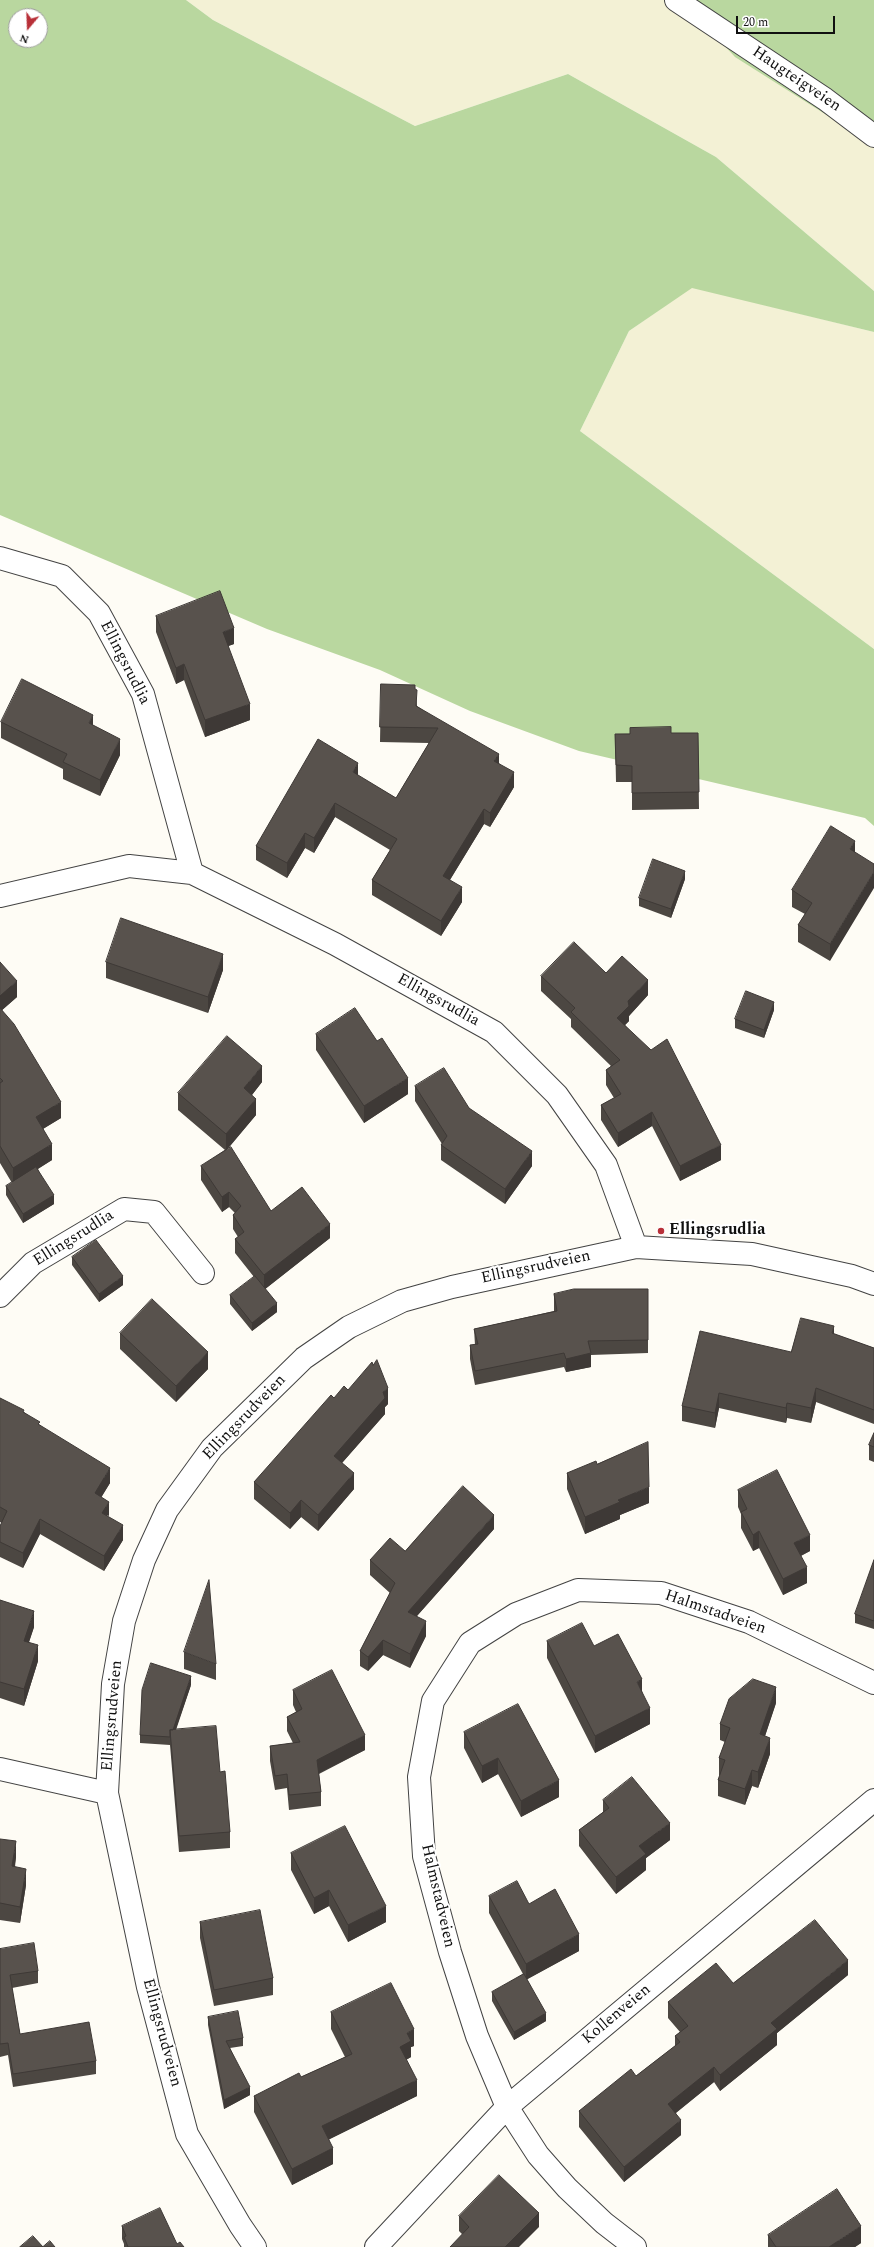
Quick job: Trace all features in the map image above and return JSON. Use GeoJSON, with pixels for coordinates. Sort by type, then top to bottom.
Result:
{"type":"FeatureCollection","features":[{"type":"Feature","properties":{"kind":"street","name":"Haugteigveien"},"geometry":{"type":"LineString","coordinates":[[676,0],[825,98],[874,136]]}},
{"type":"Feature","properties":{"kind":"street","name":"Ellingsrudlia"},"geometry":{"type":"LineString","coordinates":[[0,558],[62,576],[98,613],[144,694],[192,873]]}},
{"type":"Feature","properties":{"kind":"street","name":"Ellingsrudlia"},"geometry":{"type":"LineString","coordinates":[[0,896],[129,866],[192,873],[335,944],[494,1032],[557,1095],[606,1164],[636,1247]]}},
{"type":"Feature","properties":{"kind":"street","name":"Ellingsrudlia"},"geometry":{"type":"LineString","coordinates":[[0,1296],[33,1263],[124,1208],[154,1212],[203,1273]]}},
{"type":"Feature","properties":{"kind":"street","name":"Ellingsrudveien"},"geometry":{"type":"LineString","coordinates":[[255,2247],[240,2225],[187,2134],[148,1987],[107,1793],[113,1684],[124,1621],[144,1560],[167,1510],[212,1448],[304,1358],[349,1327],[402,1301],[452,1286],[636,1247],[752,1254],[852,1276],[874,1284]]}},
{"type":"Feature","properties":{"kind":"street","name":"Halmstadveien"},"geometry":{"type":"LineString","coordinates":[[635,2247],[604,2223],[567,2188],[538,2155],[507,2107],[473,2022],[450,1952],[424,1856],[419,1777],[433,1702],[470,1643],[516,1614],[578,1590],[661,1593],[749,1622],[874,1683]]}},
{"type":"Feature","properties":{"kind":"street"},"geometry":{"type":"LineString","coordinates":[[0,1769],[107,1793]]}},
{"type":"Feature","properties":{"kind":"street","name":"Kollenveien"},"geometry":{"type":"LineString","coordinates":[[376,2247],[507,2107],[874,1800]]}},
{"type":"Feature","properties":{"kind":"shaded area"},"geometry":{"type":"Polygon","coordinates":[[[186,0],[682,0],[874,145],[874,291],[716,157],[568,74],[415,126],[213,20],[186,0]]]}},
{"type":"Feature","properties":{"kind":"shaded area"},"geometry":{"type":"Polygon","coordinates":[[[692,287],[874,332],[874,649],[580,431],[629,331],[692,287]]]}},
{"type":"Feature","properties":{"kind":"green space"},"geometry":{"type":"Polygon","coordinates":[[[0,0],[186,0],[213,20],[415,126],[568,74],[716,157],[874,291],[874,332],[692,288],[629,331],[580,431],[874,649],[874,826],[865,818],[579,751],[470,711],[380,670],[267,629],[0,515],[0,0]]]}},
{"type":"Feature","properties":{"kind":"green space"},"geometry":{"type":"Polygon","coordinates":[[[682,0],[874,0],[874,145],[735,57],[682,0]]]}},
{"type":"Feature","properties":{"kind":"building"},"geometry":{"type":"Polygon","coordinates":[[[220,591],[234,628],[223,632],[250,704],[205,720],[184,664],[176,668],[156,616],[220,591]]]}},
{"type":"Feature","properties":{"kind":"building"},"geometry":{"type":"Polygon","coordinates":[[[22,679],[93,715],[89,723],[120,739],[100,780],[63,762],[67,754],[1,722],[22,679]]]}},
{"type":"Feature","properties":{"kind":"building"},"geometry":{"type":"Polygon","coordinates":[[[381,684],[415,685],[415,689],[417,690],[416,706],[499,754],[494,761],[514,772],[490,813],[484,809],[443,876],[462,887],[441,921],[372,880],[397,839],[335,803],[314,838],[305,833],[287,863],[256,846],[318,739],[358,763],[353,772],[396,798],[438,728],[380,727],[381,684]]]}},
{"type":"Feature","properties":{"kind":"building"},"geometry":{"type":"Polygon","coordinates":[[[671,727],[671,733],[698,733],[699,792],[632,793],[632,766],[616,765],[615,734],[630,734],[630,728],[671,727]]]}},
{"type":"Feature","properties":{"kind":"building"},"geometry":{"type":"Polygon","coordinates":[[[831,826],[855,841],[850,849],[874,864],[874,872],[830,944],[798,925],[812,903],[792,890],[831,826]]]}},
{"type":"Feature","properties":{"kind":"building"},"geometry":{"type":"Polygon","coordinates":[[[653,859],[685,871],[671,909],[639,898],[653,859]]]}},
{"type":"Feature","properties":{"kind":"building"},"geometry":{"type":"Polygon","coordinates":[[[121,918],[223,954],[208,997],[106,962],[121,918]]]}},
{"type":"Feature","properties":{"kind":"building"},"geometry":{"type":"Polygon","coordinates":[[[574,942],[606,973],[622,956],[648,980],[628,1001],[629,1006],[617,1018],[651,1050],[667,1039],[721,1145],[680,1166],[652,1112],[618,1133],[601,1105],[621,1094],[606,1070],[620,1060],[571,1012],[575,1008],[541,976],[574,942]]]}},
{"type":"Feature","properties":{"kind":"building"},"geometry":{"type":"Polygon","coordinates":[[[0,962],[17,981],[0,996],[0,962]]]}},
{"type":"Feature","properties":{"kind":"building"},"geometry":{"type":"Polygon","coordinates":[[[746,991],[774,1002],[764,1030],[735,1019],[746,991]]]}},
{"type":"Feature","properties":{"kind":"building"},"geometry":{"type":"Polygon","coordinates":[[[0,1008],[14,1024],[61,1102],[36,1117],[52,1144],[13,1168],[0,1146],[0,1083],[3,1081],[0,1078],[0,1008]]]}},
{"type":"Feature","properties":{"kind":"building"},"geometry":{"type":"Polygon","coordinates":[[[355,1008],[377,1041],[382,1038],[408,1078],[364,1106],[316,1034],[355,1008]]]}},
{"type":"Feature","properties":{"kind":"building"},"geometry":{"type":"Polygon","coordinates":[[[227,1036],[262,1066],[244,1088],[256,1099],[226,1134],[178,1093],[227,1036]]]}},
{"type":"Feature","properties":{"kind":"building"},"geometry":{"type":"Polygon","coordinates":[[[444,1068],[469,1108],[532,1151],[505,1189],[441,1145],[447,1136],[415,1086],[444,1068]]]}},
{"type":"Feature","properties":{"kind":"building"},"geometry":{"type":"Polygon","coordinates":[[[231,1147],[271,1211],[302,1187],[330,1224],[264,1275],[235,1239],[244,1232],[233,1215],[241,1206],[229,1192],[222,1197],[201,1166],[231,1147]]]}},
{"type":"Feature","properties":{"kind":"building"},"geometry":{"type":"Polygon","coordinates":[[[36,1167],[54,1195],[23,1214],[6,1186],[36,1167]]]}},
{"type":"Feature","properties":{"kind":"building"},"geometry":{"type":"Polygon","coordinates":[[[96,1240],[123,1276],[99,1294],[72,1257],[96,1240]]]}},
{"type":"Feature","properties":{"kind":"building"},"geometry":{"type":"Polygon","coordinates":[[[255,1276],[277,1303],[252,1323],[230,1295],[255,1276]]]}},
{"type":"Feature","properties":{"kind":"building"},"geometry":{"type":"Polygon","coordinates":[[[574,1289],[648,1289],[648,1340],[588,1341],[591,1353],[566,1359],[564,1353],[475,1371],[470,1345],[478,1344],[474,1329],[557,1311],[554,1294],[574,1289]]]}},
{"type":"Feature","properties":{"kind":"building"},"geometry":{"type":"Polygon","coordinates":[[[152,1299],[208,1352],[176,1386],[120,1333],[152,1299]]]}},
{"type":"Feature","properties":{"kind":"building"},"geometry":{"type":"Polygon","coordinates":[[[801,1318],[834,1326],[832,1333],[874,1348],[874,1410],[816,1388],[811,1408],[787,1403],[786,1408],[719,1393],[715,1413],[682,1406],[700,1331],[791,1352],[801,1318]]]}},
{"type":"Feature","properties":{"kind":"building"},"geometry":{"type":"Polygon","coordinates":[[[377,1360],[388,1388],[383,1392],[385,1398],[334,1456],[354,1473],[318,1515],[301,1500],[290,1513],[254,1482],[331,1395],[334,1398],[344,1386],[348,1390],[372,1362],[373,1365],[377,1360]]]}},
{"type":"Feature","properties":{"kind":"building"},"geometry":{"type":"Polygon","coordinates":[[[0,1398],[24,1410],[23,1412],[40,1422],[38,1424],[110,1468],[95,1493],[109,1502],[102,1513],[123,1525],[104,1556],[40,1519],[23,1553],[0,1542],[0,1526],[7,1511],[0,1507],[0,1398]]]}},
{"type":"Feature","properties":{"kind":"building"},"geometry":{"type":"Polygon","coordinates":[[[874,1433],[874,1447],[869,1445],[874,1433]]]}},
{"type":"Feature","properties":{"kind":"building"},"geometry":{"type":"Polygon","coordinates":[[[648,1442],[649,1487],[618,1500],[620,1502],[585,1517],[567,1473],[596,1461],[597,1464],[648,1442]]]}},
{"type":"Feature","properties":{"kind":"building"},"geometry":{"type":"Polygon","coordinates":[[[777,1470],[810,1535],[794,1543],[807,1567],[783,1579],[759,1531],[753,1535],[741,1512],[747,1509],[738,1490],[777,1470]]]}},
{"type":"Feature","properties":{"kind":"building"},"geometry":{"type":"Polygon","coordinates":[[[463,1486],[494,1515],[408,1612],[426,1621],[410,1654],[383,1640],[368,1657],[360,1651],[395,1583],[370,1560],[390,1538],[405,1551],[463,1486]]]}},
{"type":"Feature","properties":{"kind":"building"},"geometry":{"type":"Polygon","coordinates":[[[874,1560],[874,1621],[855,1614],[874,1560]]]}},
{"type":"Feature","properties":{"kind":"building"},"geometry":{"type":"Polygon","coordinates":[[[209,1580],[216,1664],[184,1652],[209,1580]]]}},
{"type":"Feature","properties":{"kind":"building"},"geometry":{"type":"Polygon","coordinates":[[[0,1600],[34,1611],[24,1641],[38,1645],[24,1689],[0,1682],[0,1600]]]}},
{"type":"Feature","properties":{"kind":"building"},"geometry":{"type":"Polygon","coordinates":[[[582,1623],[594,1646],[618,1634],[642,1679],[637,1682],[650,1708],[595,1736],[547,1641],[582,1623]]]}},
{"type":"Feature","properties":{"kind":"building"},"geometry":{"type":"Polygon","coordinates":[[[151,1663],[191,1676],[173,1730],[170,1730],[170,1737],[140,1735],[142,1690],[151,1663]]]}},
{"type":"Feature","properties":{"kind":"building"},"geometry":{"type":"Polygon","coordinates":[[[332,1670],[365,1735],[317,1760],[321,1792],[289,1795],[287,1774],[275,1776],[270,1746],[300,1742],[287,1717],[302,1709],[293,1690],[332,1670]]]}},
{"type":"Feature","properties":{"kind":"building"},"geometry":{"type":"Polygon","coordinates":[[[753,1679],[776,1687],[760,1734],[770,1738],[758,1772],[752,1770],[745,1789],[718,1780],[725,1760],[719,1758],[730,1728],[720,1724],[729,1699],[753,1679]]]}},
{"type":"Feature","properties":{"kind":"building"},"geometry":{"type":"Polygon","coordinates":[[[518,1704],[559,1780],[521,1801],[498,1758],[482,1766],[464,1732],[518,1704]]]}},
{"type":"Feature","properties":{"kind":"building"},"geometry":{"type":"Polygon","coordinates":[[[216,1726],[220,1772],[225,1771],[230,1832],[179,1836],[170,1730],[216,1726]]]}},
{"type":"Feature","properties":{"kind":"building"},"geometry":{"type":"Polygon","coordinates":[[[632,1777],[670,1823],[639,1846],[646,1854],[616,1877],[579,1830],[609,1808],[603,1800],[632,1777]]]}},
{"type":"Feature","properties":{"kind":"building"},"geometry":{"type":"Polygon","coordinates":[[[345,1826],[386,1906],[348,1925],[329,1890],[314,1898],[291,1853],[345,1826]]]}},
{"type":"Feature","properties":{"kind":"building"},"geometry":{"type":"Polygon","coordinates":[[[0,1839],[16,1841],[12,1866],[26,1869],[20,1907],[0,1903],[0,1839]]]}},
{"type":"Feature","properties":{"kind":"building"},"geometry":{"type":"Polygon","coordinates":[[[517,1881],[529,1904],[555,1889],[579,1934],[526,1964],[489,1896],[517,1881]]]}},
{"type":"Feature","properties":{"kind":"building"},"geometry":{"type":"Polygon","coordinates":[[[260,1910],[273,1978],[214,1990],[200,1922],[260,1910]]]}},
{"type":"Feature","properties":{"kind":"building"},"geometry":{"type":"Polygon","coordinates":[[[815,1920],[848,1960],[771,2023],[777,2029],[720,2075],[714,2067],[668,2104],[681,2120],[624,2167],[579,2111],[631,2069],[636,2076],[680,2042],[675,2036],[688,2026],[668,2002],[716,1963],[733,1983],[815,1920]]]}},
{"type":"Feature","properties":{"kind":"building"},"geometry":{"type":"Polygon","coordinates":[[[34,1943],[38,1971],[10,1975],[20,2034],[89,2022],[96,2061],[13,2074],[8,2043],[0,2044],[0,1949],[34,1943]]]}},
{"type":"Feature","properties":{"kind":"building"},"geometry":{"type":"Polygon","coordinates":[[[524,1974],[546,2013],[514,2032],[492,1992],[524,1974]]]}},
{"type":"Feature","properties":{"kind":"building"},"geometry":{"type":"Polygon","coordinates":[[[391,1983],[414,2029],[407,2033],[411,2041],[400,2047],[417,2080],[322,2126],[333,2148],[292,2169],[254,2096],[299,2073],[301,2077],[352,2054],[331,2012],[391,1983]]]}},
{"type":"Feature","properties":{"kind":"building"},"geometry":{"type":"Polygon","coordinates":[[[238,2011],[243,2038],[226,2041],[250,2087],[224,2100],[208,2017],[238,2011]]]}},
{"type":"Feature","properties":{"kind":"building"},"geometry":{"type":"Polygon","coordinates":[[[499,2175],[539,2213],[505,2247],[450,2247],[469,2227],[459,2216],[499,2175]]]}},
{"type":"Feature","properties":{"kind":"building"},"geometry":{"type":"Polygon","coordinates":[[[837,2189],[861,2226],[829,2247],[776,2247],[768,2235],[837,2189]]]}},
{"type":"Feature","properties":{"kind":"building"},"geometry":{"type":"Polygon","coordinates":[[[160,2208],[177,2244],[180,2242],[184,2247],[128,2247],[122,2226],[160,2208]]]}},
{"type":"Feature","properties":{"kind":"building"},"geometry":{"type":"Polygon","coordinates":[[[33,2236],[43,2247],[20,2247],[33,2236]]]}},
{"type":"Feature","properties":{"kind":"building"},"geometry":{"type":"Polygon","coordinates":[[[50,2241],[55,2247],[43,2247],[50,2241]]]}},
{"type":"Feature","properties":{"kind":"place","name":"Ellingsrudlia"},"geometry":{"type":"Point","coordinates":[661,1231]}}]}
